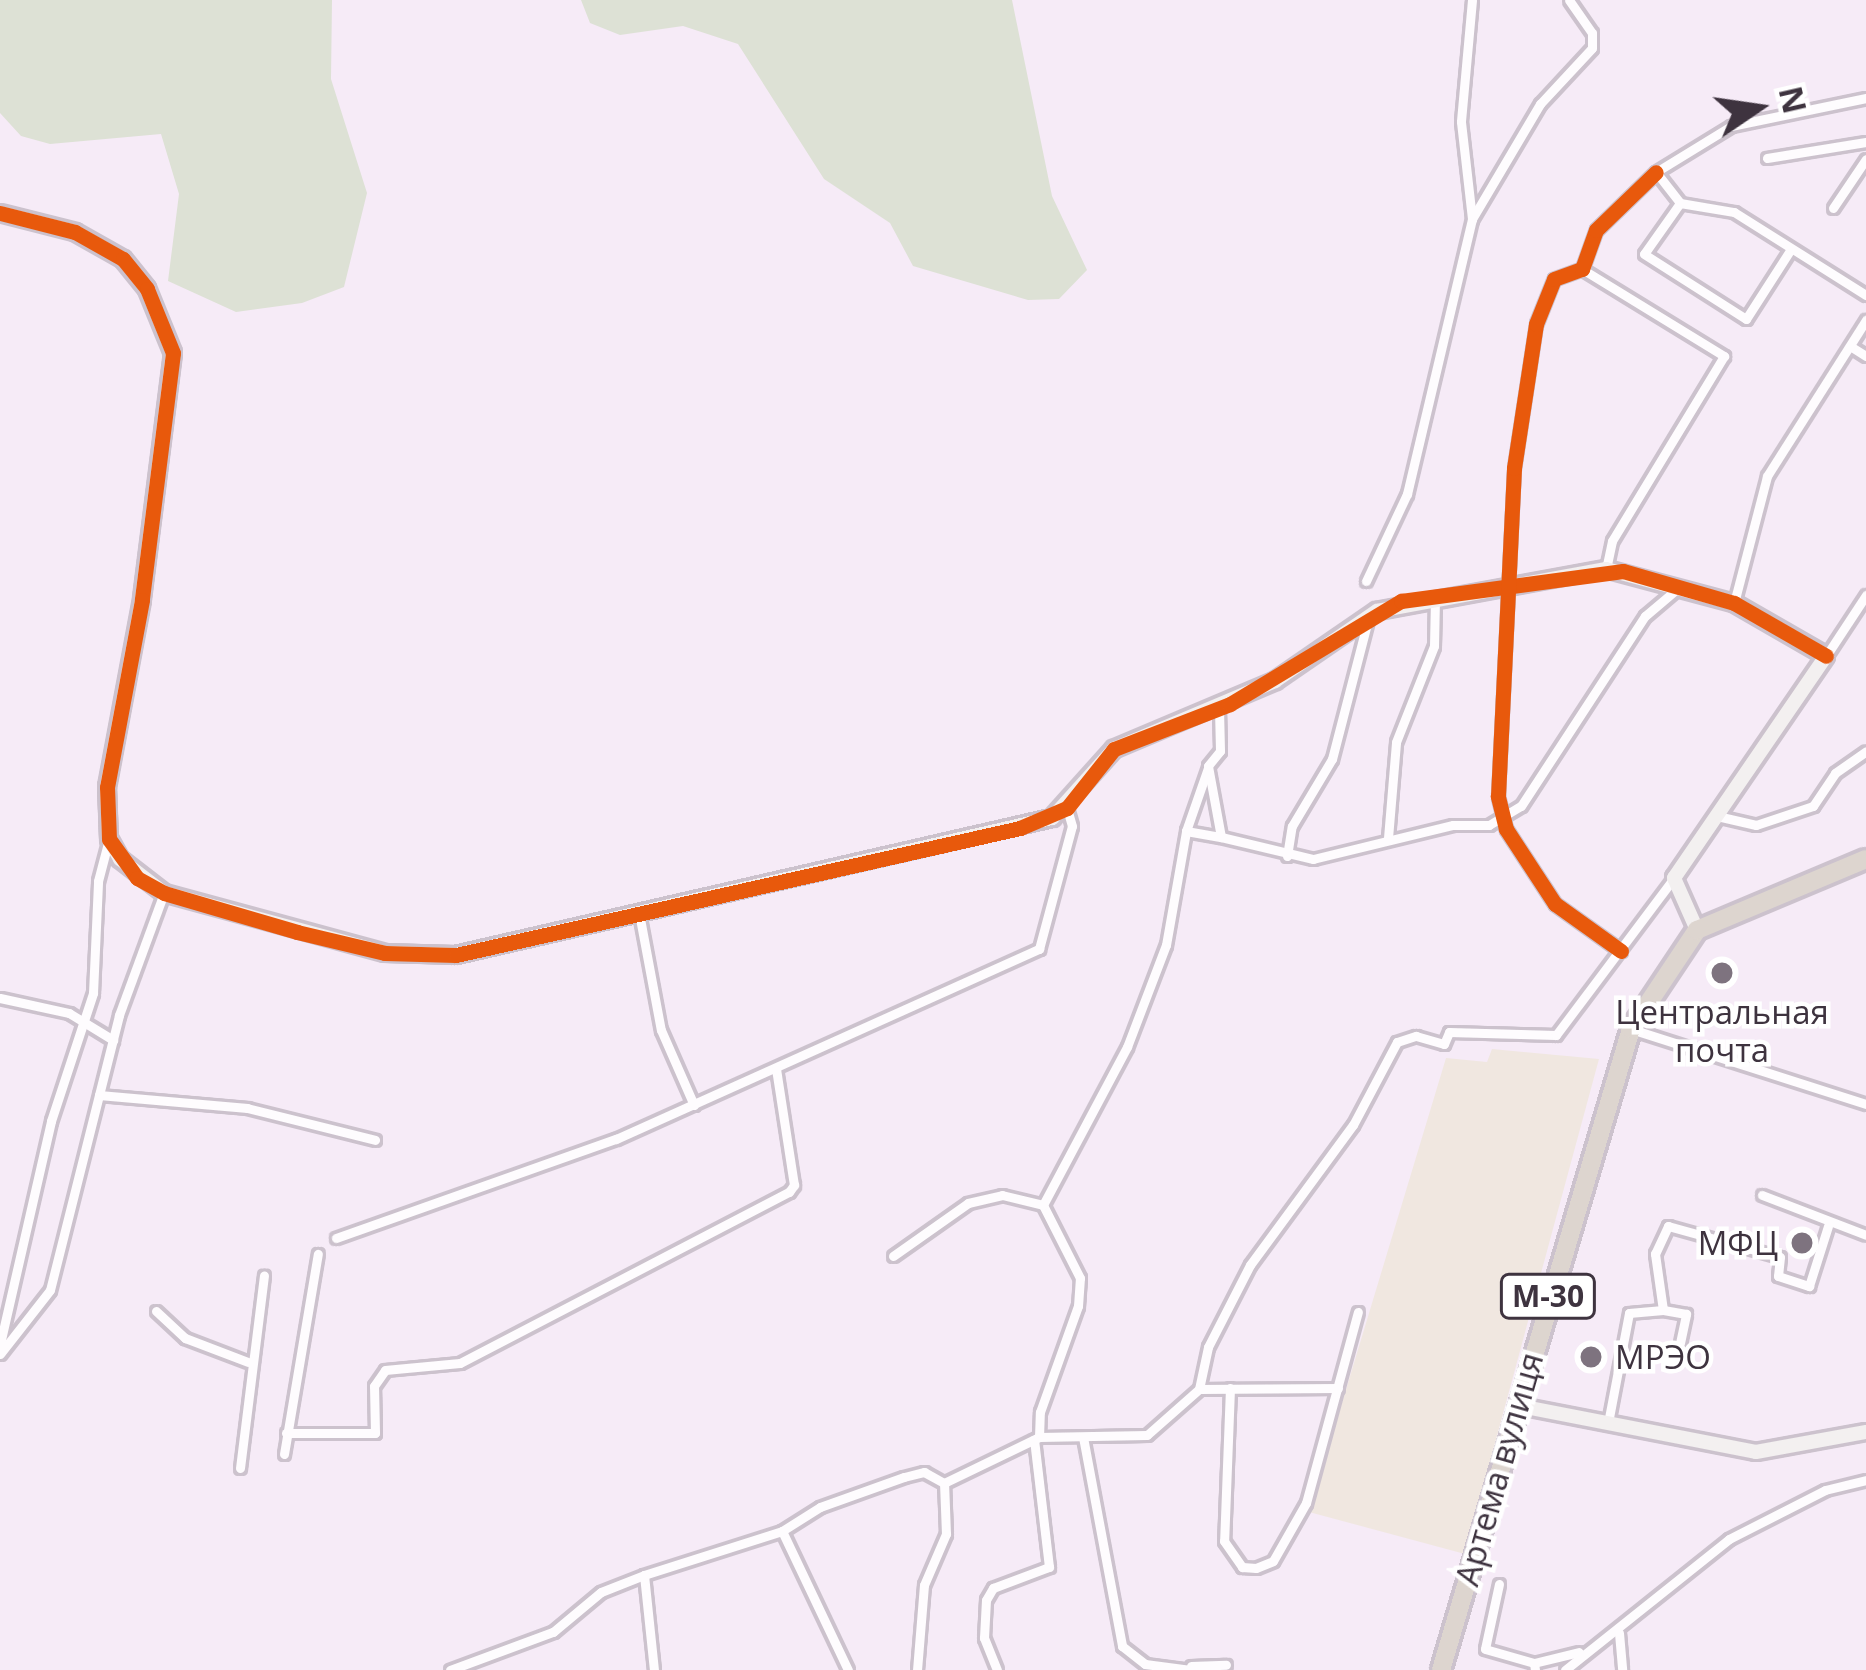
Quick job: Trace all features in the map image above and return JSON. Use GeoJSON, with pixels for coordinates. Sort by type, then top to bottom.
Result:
{"type":"FeatureCollection","features":[{"type":"Feature","properties":{"kind":"highway"},"geometry":{"type":"LineString","coordinates":[[1693,933],[1866,859]]}},
{"type":"Feature","properties":{"kind":"highway","name":"Артема вулиця"},"geometry":{"type":"LineString","coordinates":[[1442,1670],[1631,1029],[1693,933]]}},
{"type":"Feature","properties":{"kind":"street"},"geometry":{"type":"LineString","coordinates":[[1472,0],[1461,122],[1472,219]]}},
{"type":"Feature","properties":{"kind":"street"},"geometry":{"type":"LineString","coordinates":[[1366,581],[1407,494],[1472,219],[1540,104],[1592,48],[1592,33],[1569,0]]}},
{"type":"Feature","properties":{"kind":"street"},"geometry":{"type":"LineString","coordinates":[[1582,269],[1596,230],[1656,172],[1731,126],[1866,98]]}},
{"type":"Feature","properties":{"kind":"street"},"geometry":{"type":"LineString","coordinates":[[1768,158],[1866,142]]}},
{"type":"Feature","properties":{"kind":"street"},"geometry":{"type":"LineString","coordinates":[[1834,208],[1866,159]]}},
{"type":"Feature","properties":{"kind":"street"},"geometry":{"type":"LineString","coordinates":[[1656,172],[1680,202],[1716,204],[1866,295]]}},
{"type":"Feature","properties":{"kind":"street"},"geometry":{"type":"LineString","coordinates":[[1680,202],[1644,254],[1746,319],[1791,249]]}},
{"type":"Feature","properties":{"kind":"street"},"geometry":{"type":"LineString","coordinates":[[0,213],[75,232],[123,260],[157,308],[173,353],[142,600],[107,787],[109,839],[137,878],[164,893],[298,932],[422,957],[1020,828],[1067,808],[1114,749],[1219,709],[1369,616],[1435,597],[1606,569],[1734,603],[1826,656]]}},
{"type":"Feature","properties":{"kind":"street"},"geometry":{"type":"LineString","coordinates":[[1606,569],[1612,542],[1724,356],[1582,269],[1554,278],[1536,324],[1514,468],[1503,817],[1556,904],[1621,951]]}},
{"type":"Feature","properties":{"kind":"street"},"geometry":{"type":"LineString","coordinates":[[1734,603],[1767,476],[1866,320]]}},
{"type":"Feature","properties":{"kind":"street"},"geometry":{"type":"LineString","coordinates":[[1850,346],[1866,356]]}},
{"type":"Feature","properties":{"kind":"street"},"geometry":{"type":"LineString","coordinates":[[1186,831],[1312,859],[1388,838],[1503,817],[1521,806],[1645,616],[1677,589]]}},
{"type":"Feature","properties":{"kind":"street"},"geometry":{"type":"LineString","coordinates":[[944,1483],[1037,1439],[1147,1435],[1199,1389],[1208,1347],[1250,1264],[1353,1125],[1397,1042],[1416,1036],[1444,1044],[1449,1032],[1556,1035],[1674,878],[1866,595]]}},
{"type":"Feature","properties":{"kind":"street"},"geometry":{"type":"LineString","coordinates":[[1388,838],[1396,742],[1434,646],[1435,597]]}},
{"type":"Feature","properties":{"kind":"street"},"geometry":{"type":"LineString","coordinates":[[1287,856],[1292,826],[1333,759],[1369,616]]}},
{"type":"Feature","properties":{"kind":"street"},"geometry":{"type":"LineString","coordinates":[[1043,1205],[1151,986],[1186,831],[1208,766],[1220,751],[1219,709]]}},
{"type":"Feature","properties":{"kind":"street"},"geometry":{"type":"LineString","coordinates":[[1717,816],[1756,825],[1814,806],[1835,773],[1866,752]]}},
{"type":"Feature","properties":{"kind":"street"},"geometry":{"type":"LineString","coordinates":[[1208,766],[1222,837]]}},
{"type":"Feature","properties":{"kind":"street"},"geometry":{"type":"LineString","coordinates":[[336,1238],[484,1190],[694,1106],[1039,949],[1072,826],[1067,808]]}},
{"type":"Feature","properties":{"kind":"street"},"geometry":{"type":"LineString","coordinates":[[0,1343],[51,1121],[93,992],[101,850],[109,839]]}},
{"type":"Feature","properties":{"kind":"street"},"geometry":{"type":"LineString","coordinates":[[1674,878],[1693,933]]}},
{"type":"Feature","properties":{"kind":"street"},"geometry":{"type":"LineString","coordinates":[[0,1354],[50,1289],[113,1040],[164,893]]}},
{"type":"Feature","properties":{"kind":"street"},"geometry":{"type":"LineString","coordinates":[[639,913],[661,1030],[694,1106]]}},
{"type":"Feature","properties":{"kind":"street"},"geometry":{"type":"LineString","coordinates":[[0,998],[84,1022],[113,1040]]}},
{"type":"Feature","properties":{"kind":"street"},"geometry":{"type":"LineString","coordinates":[[1631,1029],[1864,1103],[1866,1088]]}},
{"type":"Feature","properties":{"kind":"street"},"geometry":{"type":"LineString","coordinates":[[286,1433],[375,1433],[374,1386],[385,1370],[460,1363],[789,1192],[794,1185],[776,1069]]}},
{"type":"Feature","properties":{"kind":"street"},"geometry":{"type":"LineString","coordinates":[[99,1095],[247,1108],[375,1140]]}},
{"type":"Feature","properties":{"kind":"street"},"geometry":{"type":"LineString","coordinates":[[893,1256],[968,1203],[1002,1195],[1043,1205],[1080,1279],[1078,1306],[1040,1412],[1037,1439],[1049,1567],[993,1588],[986,1600],[985,1638],[997,1670]]}},
{"type":"Feature","properties":{"kind":"street"},"geometry":{"type":"LineString","coordinates":[[1762,1195],[1828,1226],[1866,1235]]}},
{"type":"Feature","properties":{"kind":"street"},"geometry":{"type":"LineString","coordinates":[[1663,1310],[1655,1254],[1668,1226],[1780,1257],[1778,1276],[1809,1286],[1828,1226]]}},
{"type":"Feature","properties":{"kind":"street"},"geometry":{"type":"LineString","coordinates":[[284,1454],[314,1308],[318,1254]]}},
{"type":"Feature","properties":{"kind":"street"},"geometry":{"type":"LineString","coordinates":[[240,1468],[248,1362],[264,1275]]}},
{"type":"Feature","properties":{"kind":"street"},"geometry":{"type":"LineString","coordinates":[[1608,1423],[1629,1313],[1663,1310],[1685,1314],[1680,1343]]}},
{"type":"Feature","properties":{"kind":"street"},"geometry":{"type":"LineString","coordinates":[[156,1311],[185,1338],[248,1362]]}},
{"type":"Feature","properties":{"kind":"street"},"geometry":{"type":"LineString","coordinates":[[1230,1388],[1224,1541],[1242,1567],[1256,1568],[1273,1561],[1306,1502],[1358,1312]]}},
{"type":"Feature","properties":{"kind":"street"},"geometry":{"type":"LineString","coordinates":[[1199,1389],[1338,1388]]}},
{"type":"Feature","properties":{"kind":"street"},"geometry":{"type":"LineString","coordinates":[[1520,1406],[1756,1452],[1866,1432]]}},
{"type":"Feature","properties":{"kind":"street"},"geometry":{"type":"LineString","coordinates":[[1083,1436],[1122,1646],[1145,1664],[1226,1665]]}},
{"type":"Feature","properties":{"kind":"street"},"geometry":{"type":"LineString","coordinates":[[450,1670],[553,1632],[602,1592],[782,1532],[820,1508],[924,1472],[944,1483]]}},
{"type":"Feature","properties":{"kind":"street"},"geometry":{"type":"LineString","coordinates":[[1499,1584],[1485,1649],[1534,1666],[1619,1633],[1729,1539],[1825,1490],[1866,1480]]}},
{"type":"Feature","properties":{"kind":"street"},"geometry":{"type":"LineString","coordinates":[[916,1670],[924,1585],[946,1534],[944,1483]]}},
{"type":"Feature","properties":{"kind":"street"},"geometry":{"type":"LineString","coordinates":[[782,1532],[848,1670]]}},
{"type":"Feature","properties":{"kind":"street"},"geometry":{"type":"LineString","coordinates":[[644,1575],[654,1670]]}},
{"type":"Feature","properties":{"kind":"street"},"geometry":{"type":"LineString","coordinates":[[1619,1633],[1622,1670]]}},
{"type":"Feature","properties":{"kind":"street"},"geometry":{"type":"LineString","coordinates":[[1565,1670],[1579,1652]]}},
{"type":"Feature","properties":{"kind":"shaded area"},"geometry":{"type":"Polygon","coordinates":[[[0,0],[332,0],[331,79],[367,193],[344,287],[302,303],[236,312],[168,281],[179,194],[161,134],[50,144],[21,136],[0,113],[0,0]]]}},
{"type":"Feature","properties":{"kind":"shaded area"},"geometry":{"type":"Polygon","coordinates":[[[581,0],[1012,0],[1052,196],[1087,270],[1059,299],[1028,300],[913,266],[890,223],[824,179],[738,44],[683,26],[620,35],[590,23],[581,0]]]}},
{"type":"Feature","properties":{"kind":"shaded area"},"geometry":{"type":"Polygon","coordinates":[[[1492,1049],[1599,1059],[1465,1554],[1309,1512],[1446,1058],[1487,1062],[1492,1049]]]}},
{"type":"Feature","properties":{"kind":"cycle path"},"geometry":{"type":"LineString","coordinates":[[1621,951],[1555,904],[1506,829],[1498,796],[1514,468],[1536,324],[1554,279],[1582,269],[1596,230],[1656,172]]}},
{"type":"Feature","properties":{"kind":"cycle path"},"geometry":{"type":"LineString","coordinates":[[0,213],[75,232],[123,259],[147,289],[173,353],[142,600],[107,787],[109,839],[137,878],[164,893],[297,932],[385,953],[456,955],[1020,828],[1067,808],[1114,749],[1230,704],[1401,601],[1623,571],[1734,603],[1826,656]]}},
{"type":"Feature","properties":{"kind":"place","name":"Центральная почта"},"geometry":{"type":"Point","coordinates":[1722,973]}},
{"type":"Feature","properties":{"kind":"place","name":"МФЦ"},"geometry":{"type":"Point","coordinates":[1802,1243]}},
{"type":"Feature","properties":{"kind":"place","name":"МРЭО"},"geometry":{"type":"Point","coordinates":[1591,1357]}}]}
